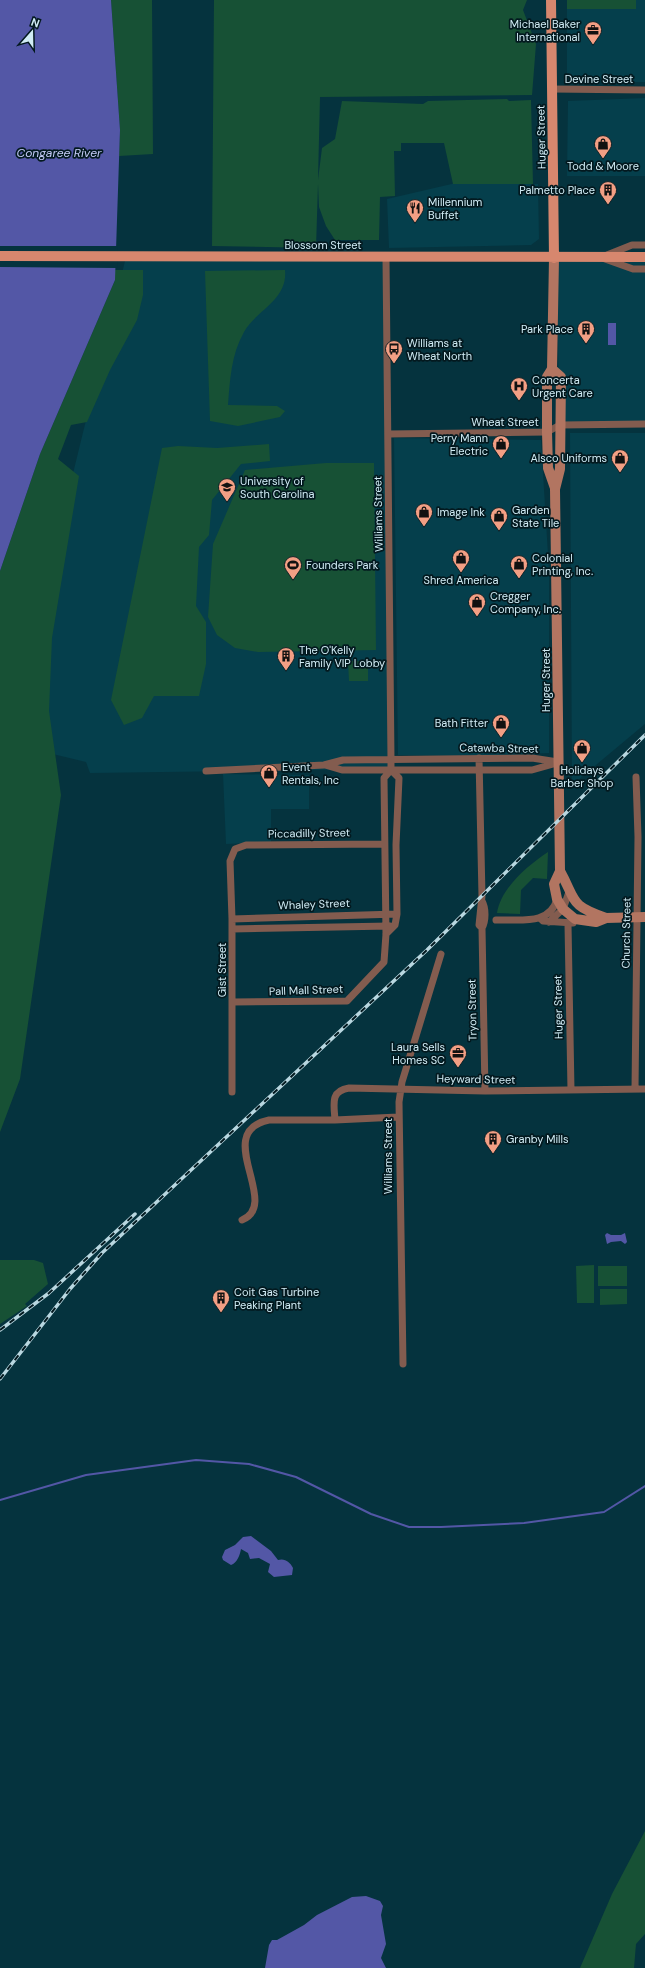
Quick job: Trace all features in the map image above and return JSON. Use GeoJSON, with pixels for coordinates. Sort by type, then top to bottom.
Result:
{"type":"FeatureCollection","features":[{"type":"Feature","properties":{"kind":"main road","name":"Huger Street"},"geometry":{"type":"LineString","coordinates":[[551,0],[554,258],[552,369],[547,377],[547,432],[548,468],[555,489]]}},
{"type":"Feature","properties":{"kind":"main road","name":"Blossom Street"},"geometry":{"type":"LineString","coordinates":[[0,256],[645,258]]}},
{"type":"Feature","properties":{"kind":"main road","name":"Huger Street"},"geometry":{"type":"LineString","coordinates":[[552,369],[561,377],[560,469],[555,489],[560,871]]}},
{"type":"Feature","properties":{"kind":"main road"},"geometry":{"type":"LineString","coordinates":[[560,871],[569,892],[579,906],[606,918]]}},
{"type":"Feature","properties":{"kind":"main road"},"geometry":{"type":"LineString","coordinates":[[560,871],[554,884],[557,899],[563,910],[575,919],[586,922],[596,922],[606,918],[641,917]]}},
{"type":"Feature","properties":{"kind":"street","name":"Devine Street"},"geometry":{"type":"LineString","coordinates":[[552,89],[645,90]]}},
{"type":"Feature","properties":{"kind":"street"},"geometry":{"type":"LineString","coordinates":[[601,258],[632,245],[645,245]]}},
{"type":"Feature","properties":{"kind":"street","name":"Williams Street"},"geometry":{"type":"LineString","coordinates":[[386,258],[390,759],[391,770],[399,778],[396,845],[397,914],[395,925]]}},
{"type":"Feature","properties":{"kind":"street"},"geometry":{"type":"LineString","coordinates":[[601,258],[633,269],[645,270]]}},
{"type":"Feature","properties":{"kind":"street","name":"Wheat Street"},"geometry":{"type":"LineString","coordinates":[[388,434],[547,432],[560,425],[645,424]]}},
{"type":"Feature","properties":{"kind":"street","name":"Tryon Street"},"geometry":{"type":"LineString","coordinates":[[479,758],[482,901],[479,906],[479,925],[482,928],[484,1091]]}},
{"type":"Feature","properties":{"kind":"street","name":"Catawba Street"},"geometry":{"type":"LineString","coordinates":[[206,770],[324,765],[343,760],[532,758],[558,762]]}},
{"type":"Feature","properties":{"kind":"street","name":"Catawba Street"},"geometry":{"type":"LineString","coordinates":[[324,765],[342,770],[532,770],[558,762]]}},
{"type":"Feature","properties":{"kind":"street","name":"Williams Street"},"geometry":{"type":"LineString","coordinates":[[386,934],[384,778],[391,770]]}},
{"type":"Feature","properties":{"kind":"street","name":"Church Street"},"geometry":{"type":"LineString","coordinates":[[635,1089],[641,917],[642,837],[636,777]]}},
{"type":"Feature","properties":{"kind":"street","name":"Piccadilly Street"},"geometry":{"type":"LineString","coordinates":[[235,849],[246,845],[384,844]]}},
{"type":"Feature","properties":{"kind":"street","name":"Gist Street"},"geometry":{"type":"LineString","coordinates":[[232,1092],[233,1002],[230,861],[235,849]]}},
{"type":"Feature","properties":{"kind":"street"},"geometry":{"type":"LineString","coordinates":[[549,922],[563,910],[569,892]]}},
{"type":"Feature","properties":{"kind":"street"},"geometry":{"type":"LineString","coordinates":[[496,920],[540,918],[551,913],[557,899]]}},
{"type":"Feature","properties":{"kind":"street","name":"Whaley Street"},"geometry":{"type":"LineString","coordinates":[[232,919],[397,914]]}},
{"type":"Feature","properties":{"kind":"street"},"geometry":{"type":"LineString","coordinates":[[540,918],[549,922],[568,924],[586,922]]}},
{"type":"Feature","properties":{"kind":"street","name":"Huger Street"},"geometry":{"type":"LineString","coordinates":[[568,924],[571,1090]]}},
{"type":"Feature","properties":{"kind":"street"},"geometry":{"type":"LineString","coordinates":[[386,934],[395,925]]}},
{"type":"Feature","properties":{"kind":"street","name":"Whaley Street"},"geometry":{"type":"LineString","coordinates":[[232,928],[395,925]]}},
{"type":"Feature","properties":{"kind":"street","name":"Pall Mall Street"},"geometry":{"type":"LineString","coordinates":[[233,1002],[347,1001],[384,962],[386,934]]}},
{"type":"Feature","properties":{"kind":"street","name":"Williams Street"},"geometry":{"type":"LineString","coordinates":[[403,1364],[398,1117],[401,1089],[441,954]]}},
{"type":"Feature","properties":{"kind":"street","name":"Heyward Street"},"geometry":{"type":"LineString","coordinates":[[335,1120],[334,1101],[336,1094],[340,1090],[368,1088],[484,1091],[645,1089]]}},
{"type":"Feature","properties":{"kind":"street"},"geometry":{"type":"LineString","coordinates":[[242,1220],[250,1216],[255,1208],[256,1201],[247,1163],[245,1140],[247,1133],[260,1122],[269,1120],[335,1120],[398,1117]]}},
{"type":"Feature","properties":{"kind":"shaded area"},"geometry":{"type":"Polygon","coordinates":[[[636,0],[645,0],[645,82],[572,82],[567,76],[567,9],[636,9],[636,0]]]}},
{"type":"Feature","properties":{"kind":"shaded area"},"geometry":{"type":"Polygon","coordinates":[[[645,98],[645,176],[567,176],[568,101],[645,98]]]}},
{"type":"Feature","properties":{"kind":"shaded area"},"geometry":{"type":"Polygon","coordinates":[[[456,183],[538,184],[539,239],[531,245],[389,248],[387,199],[456,183]]]}},
{"type":"Feature","properties":{"kind":"shaded area"},"geometry":{"type":"Polygon","coordinates":[[[645,256],[645,421],[559,422],[557,257],[645,256]]]}},
{"type":"Feature","properties":{"kind":"shaded area","name":"University of South Carolina"},"geometry":{"type":"Polygon","coordinates":[[[384,257],[392,769],[90,773],[86,762],[7,743],[125,261],[384,257]]]}},
{"type":"Feature","properties":{"kind":"shaded area"},"geometry":{"type":"Polygon","coordinates":[[[570,433],[645,433],[645,724],[572,785],[570,433]]]}},
{"type":"Feature","properties":{"kind":"shaded area"},"geometry":{"type":"Polygon","coordinates":[[[394,438],[541,440],[549,571],[549,753],[476,756],[398,755],[394,438]]]}},
{"type":"Feature","properties":{"kind":"shaded area"},"geometry":{"type":"Polygon","coordinates":[[[223,774],[309,775],[309,809],[271,809],[271,842],[226,844],[223,774]]]}},
{"type":"Feature","properties":{"kind":"green space"},"geometry":{"type":"Polygon","coordinates":[[[111,0],[152,0],[153,154],[119,156],[120,130],[111,0]]]}},
{"type":"Feature","properties":{"kind":"green space"},"geometry":{"type":"Polygon","coordinates":[[[214,0],[527,0],[523,10],[536,44],[532,95],[320,97],[318,180],[322,148],[335,139],[342,101],[423,104],[428,101],[507,99],[509,101],[531,100],[533,184],[453,184],[444,143],[401,143],[401,151],[394,151],[395,196],[380,197],[379,240],[335,240],[326,226],[319,207],[318,184],[316,248],[212,246],[214,0]]]}},
{"type":"Feature","properties":{"kind":"green space"},"geometry":{"type":"Polygon","coordinates":[[[567,0],[636,0],[636,9],[567,9],[567,0]]]}},
{"type":"Feature","properties":{"kind":"green space"},"geometry":{"type":"Polygon","coordinates":[[[115,270],[143,270],[143,295],[137,320],[110,370],[87,422],[71,425],[58,459],[79,476],[52,638],[49,711],[61,795],[20,1079],[0,1132],[0,571],[40,454],[115,280],[115,270]]]}},
{"type":"Feature","properties":{"kind":"green space"},"geometry":{"type":"Polygon","coordinates":[[[285,270],[285,280],[282,289],[277,297],[249,324],[236,350],[232,368],[228,405],[277,406],[285,411],[280,417],[238,426],[210,421],[205,271],[285,270]]]}},
{"type":"Feature","properties":{"kind":"green space"},"geometry":{"type":"Polygon","coordinates":[[[269,444],[270,461],[241,464],[212,500],[209,535],[199,547],[196,606],[206,622],[206,664],[199,696],[154,696],[142,718],[124,725],[111,700],[162,448],[178,446],[217,448],[269,444]]]}},
{"type":"Feature","properties":{"kind":"green space","name":"Founders Park"},"geometry":{"type":"Polygon","coordinates":[[[326,463],[374,463],[376,650],[258,652],[235,648],[217,635],[208,617],[213,544],[245,470],[326,463]]]}},
{"type":"Feature","properties":{"kind":"green space"},"geometry":{"type":"Polygon","coordinates":[[[348,661],[368,661],[368,681],[349,681],[348,661]]]}},
{"type":"Feature","properties":{"kind":"green space"},"geometry":{"type":"Polygon","coordinates":[[[548,852],[547,879],[533,878],[521,890],[520,914],[497,913],[499,904],[509,886],[532,864],[548,852]]]}},
{"type":"Feature","properties":{"kind":"green space"},"geometry":{"type":"Polygon","coordinates":[[[0,1260],[34,1260],[43,1263],[48,1284],[25,1304],[27,1306],[0,1324],[0,1260]]]}},
{"type":"Feature","properties":{"kind":"green space"},"geometry":{"type":"Polygon","coordinates":[[[594,1265],[594,1303],[577,1303],[576,1266],[594,1265]]]}},
{"type":"Feature","properties":{"kind":"green space"},"geometry":{"type":"Polygon","coordinates":[[[598,1266],[627,1266],[627,1286],[598,1286],[598,1266]]]}},
{"type":"Feature","properties":{"kind":"green space"},"geometry":{"type":"Polygon","coordinates":[[[600,1289],[627,1289],[627,1304],[600,1305],[600,1289]]]}},
{"type":"Feature","properties":{"kind":"green space"},"geometry":{"type":"Polygon","coordinates":[[[645,1831],[645,1934],[636,1944],[634,1968],[580,1968],[612,1894],[645,1831]]]}},
{"type":"Feature","properties":{"kind":"water","name":"Congaree River"},"geometry":{"type":"Polygon","coordinates":[[[0,0],[111,0],[120,130],[115,280],[40,454],[0,571],[0,0]]]}},
{"type":"Feature","properties":{"kind":"water"},"geometry":{"type":"Polygon","coordinates":[[[608,323],[616,323],[616,345],[608,345],[608,323]]]}},
{"type":"Feature","properties":{"kind":"water"},"geometry":{"type":"Polygon","coordinates":[[[607,1233],[611,1235],[621,1235],[625,1233],[627,1242],[625,1244],[621,1241],[607,1244],[605,1235],[607,1233]]]}},
{"type":"Feature","properties":{"kind":"water"},"geometry":{"type":"Polygon","coordinates":[[[251,1536],[271,1551],[278,1560],[285,1560],[289,1562],[293,1568],[292,1575],[274,1577],[268,1572],[270,1564],[259,1558],[250,1559],[248,1553],[241,1549],[238,1558],[233,1564],[231,1565],[223,1560],[222,1557],[225,1550],[235,1545],[243,1537],[251,1536]]]}},
{"type":"Feature","properties":{"kind":"water"},"geometry":{"type":"Polygon","coordinates":[[[366,1896],[380,1901],[383,1906],[381,1915],[386,1944],[381,1958],[386,1968],[265,1968],[269,1945],[272,1940],[277,1940],[304,1925],[317,1915],[352,1897],[366,1896]]]}},
{"type":"Feature","properties":{"kind":"pier"},"geometry":{"type":"Polygon","coordinates":[[[0,246],[118,246],[117,268],[0,267],[0,246]]]}},
{"type":"Feature","properties":{"kind":"waterway"},"geometry":{"type":"LineString","coordinates":[[0,1500],[86,1475],[196,1460],[249,1464],[296,1477],[371,1514],[409,1527],[441,1527],[524,1523],[604,1512],[645,1486]]}},
{"type":"Feature","properties":{"kind":"railway"},"geometry":{"type":"LineString","coordinates":[[0,1379],[70,1289],[102,1253],[427,950],[645,735]]}},
{"type":"Feature","properties":{"kind":"railway"},"geometry":{"type":"LineString","coordinates":[[0,1330],[49,1293],[135,1214]]}},
{"type":"Feature","properties":{"kind":"place","name":"Michael Baker International"},"geometry":{"type":"Point","coordinates":[593,45]}},
{"type":"Feature","properties":{"kind":"place","name":"Todd & Moore"},"geometry":{"type":"Point","coordinates":[603,159]}},
{"type":"Feature","properties":{"kind":"place","name":"Palmetto Place"},"geometry":{"type":"Point","coordinates":[608,205]}},
{"type":"Feature","properties":{"kind":"place","name":"Millennium Buffet"},"geometry":{"type":"Point","coordinates":[415,223]}},
{"type":"Feature","properties":{"kind":"place","name":"Park Place"},"geometry":{"type":"Point","coordinates":[586,344]}},
{"type":"Feature","properties":{"kind":"place","name":"Williams at Wheat North"},"geometry":{"type":"Point","coordinates":[394,364]}},
{"type":"Feature","properties":{"kind":"place","name":"Concerta Urgent Care"},"geometry":{"type":"Point","coordinates":[519,401]}},
{"type":"Feature","properties":{"kind":"place","name":"Perry Mann Electric"},"geometry":{"type":"Point","coordinates":[501,459]}},
{"type":"Feature","properties":{"kind":"place","name":"Alsco Uniforms"},"geometry":{"type":"Point","coordinates":[620,473]}},
{"type":"Feature","properties":{"kind":"place","name":"University of South Carolina"},"geometry":{"type":"Point","coordinates":[227,502]}},
{"type":"Feature","properties":{"kind":"place","name":"Image Ink"},"geometry":{"type":"Point","coordinates":[424,527]}},
{"type":"Feature","properties":{"kind":"place","name":"Garden State Tile"},"geometry":{"type":"Point","coordinates":[499,531]}},
{"type":"Feature","properties":{"kind":"place","name":"Shred America"},"geometry":{"type":"Point","coordinates":[461,573]}},
{"type":"Feature","properties":{"kind":"place","name":"Colonial Printing, Inc."},"geometry":{"type":"Point","coordinates":[519,579]}},
{"type":"Feature","properties":{"kind":"place","name":"Founders Park"},"geometry":{"type":"Point","coordinates":[293,580]}},
{"type":"Feature","properties":{"kind":"place","name":"Cregger Company, Inc."},"geometry":{"type":"Point","coordinates":[477,617]}},
{"type":"Feature","properties":{"kind":"place","name":"The O'Kelly Family VIP Lobby"},"geometry":{"type":"Point","coordinates":[286,671]}},
{"type":"Feature","properties":{"kind":"place","name":"Bath Fitter"},"geometry":{"type":"Point","coordinates":[501,738]}},
{"type":"Feature","properties":{"kind":"place","name":"Holidays Barber Shop"},"geometry":{"type":"Point","coordinates":[582,763]}},
{"type":"Feature","properties":{"kind":"place","name":"Event Rentals, Inc"},"geometry":{"type":"Point","coordinates":[269,788]}},
{"type":"Feature","properties":{"kind":"place","name":"Laura Sells Homes SC"},"geometry":{"type":"Point","coordinates":[458,1068]}},
{"type":"Feature","properties":{"kind":"place","name":"Granby Mills"},"geometry":{"type":"Point","coordinates":[493,1154]}},
{"type":"Feature","properties":{"kind":"place","name":"Coit Gas Turbine Peaking Plant"},"geometry":{"type":"Point","coordinates":[221,1313]}}]}
